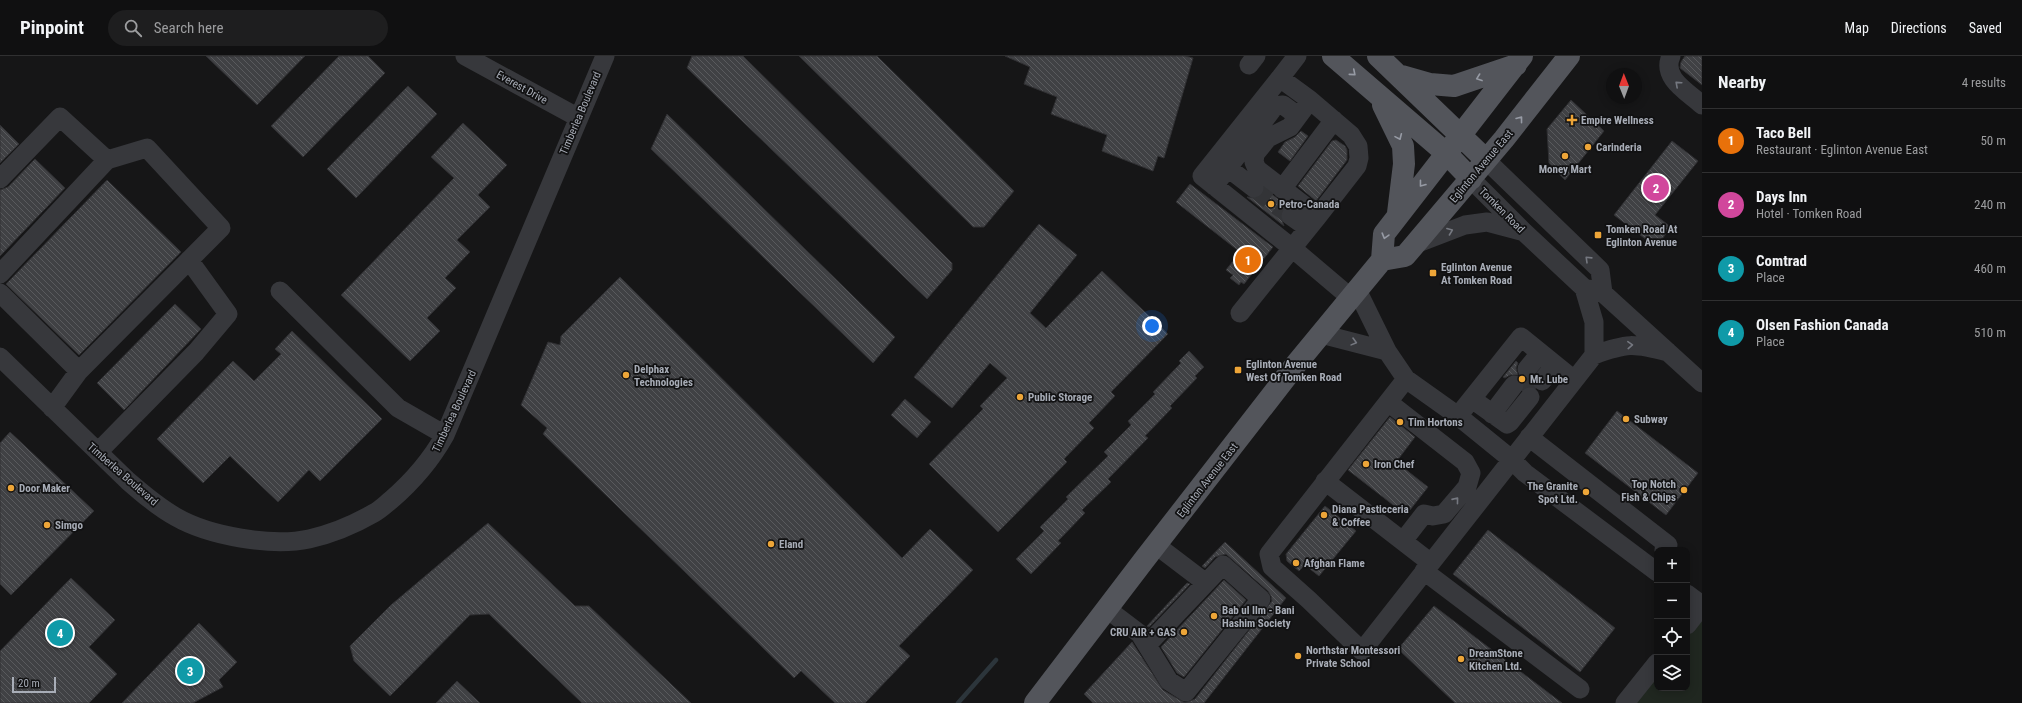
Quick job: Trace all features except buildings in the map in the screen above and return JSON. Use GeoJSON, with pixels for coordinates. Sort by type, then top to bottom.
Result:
{"type":"FeatureCollection","features":[{"type":"Feature","properties":{"kind":"main road","name":"Tomken Road"},"geometry":{"type":"LineString","coordinates":[[1333,56],[1447,154],[1471,179]]}},
{"type":"Feature","properties":{"kind":"main road"},"geometry":{"type":"LineString","coordinates":[[1378,56],[1486,160]]}},
{"type":"Feature","properties":{"kind":"main road","name":"Eglinton Avenue East"},"geometry":{"type":"LineString","coordinates":[[1035,703],[1321,334],[1382,260],[1405,256],[1471,179],[1569,56]]}},
{"type":"Feature","properties":{"kind":"main road"},"geometry":{"type":"LineString","coordinates":[[1398,75],[1430,84],[1454,86],[1519,60]]}},
{"type":"Feature","properties":{"kind":"main road"},"geometry":{"type":"LineString","coordinates":[[1382,260],[1384,234],[1519,60]]}},
{"type":"Feature","properties":{"kind":"main road"},"geometry":{"type":"LineString","coordinates":[[1374,90],[1403,146],[1404,164],[1398,215]]}},
{"type":"Feature","properties":{"kind":"street","name":"Everest Drive"},"geometry":{"type":"LineString","coordinates":[[465,56],[579,118]]}},
{"type":"Feature","properties":{"kind":"street","name":"Timberlea Boulevard"},"geometry":{"type":"LineString","coordinates":[[0,357],[146,497],[181,520],[220,535],[264,541],[308,539],[342,528],[375,513],[406,487],[435,453],[445,435],[557,166],[605,56]]}},
{"type":"Feature","properties":{"kind":"street"},"geometry":{"type":"LineString","coordinates":[[1297,56],[1202,176],[1292,248],[1354,294],[1387,351],[1406,379],[1458,416],[1511,459],[1525,473],[1654,566]]}},
{"type":"Feature","properties":{"kind":"street"},"geometry":{"type":"LineString","coordinates":[[1671,56],[1668,62],[1668,70],[1671,78],[1702,105]]}},
{"type":"Feature","properties":{"kind":"street"},"geometry":{"type":"LineString","coordinates":[[1240,313],[1357,166],[1359,158],[1358,146],[1355,140],[1310,100],[1280,78]]}},
{"type":"Feature","properties":{"kind":"street"},"geometry":{"type":"LineString","coordinates":[[1310,100],[1289,128],[1267,139],[1254,157],[1254,162],[1257,169],[1282,188],[1313,222]]}},
{"type":"Feature","properties":{"kind":"street"},"geometry":{"type":"LineString","coordinates":[[1214,186],[1275,106],[1282,105],[1298,116]]}},
{"type":"Feature","properties":{"kind":"street"},"geometry":{"type":"LineString","coordinates":[[0,180],[60,116],[107,160]]}},
{"type":"Feature","properties":{"kind":"street"},"geometry":{"type":"LineString","coordinates":[[1282,188],[1334,120]]}},
{"type":"Feature","properties":{"kind":"street"},"geometry":{"type":"LineString","coordinates":[[0,274],[107,160],[147,148],[221,228],[79,371],[52,408]]}},
{"type":"Feature","properties":{"kind":"street"},"geometry":{"type":"LineString","coordinates":[[1486,160],[1600,270],[1604,293]]}},
{"type":"Feature","properties":{"kind":"street"},"geometry":{"type":"LineString","coordinates":[[1228,168],[1254,188]]}},
{"type":"Feature","properties":{"kind":"street","name":"Tomken Road"},"geometry":{"type":"LineString","coordinates":[[1471,179],[1524,232],[1584,288],[1604,293],[1702,383]]}},
{"type":"Feature","properties":{"kind":"street"},"geometry":{"type":"LineString","coordinates":[[1291,216],[1313,222]]}},
{"type":"Feature","properties":{"kind":"street"},"geometry":{"type":"LineString","coordinates":[[1413,245],[1465,225],[1487,222],[1524,232]]}},
{"type":"Feature","properties":{"kind":"street"},"geometry":{"type":"LineString","coordinates":[[98,452],[196,352],[228,314],[189,260]]}},
{"type":"Feature","properties":{"kind":"street"},"geometry":{"type":"LineString","coordinates":[[1584,288],[1594,322],[1594,355]]}},
{"type":"Feature","properties":{"kind":"street"},"geometry":{"type":"LineString","coordinates":[[280,291],[398,408],[445,435]]}},
{"type":"Feature","properties":{"kind":"street"},"geometry":{"type":"LineString","coordinates":[[0,293],[79,371]]}},
{"type":"Feature","properties":{"kind":"street"},"geometry":{"type":"LineString","coordinates":[[1321,334],[1387,351]]}},
{"type":"Feature","properties":{"kind":"street"},"geometry":{"type":"LineString","coordinates":[[1458,416],[1521,337],[1574,380]]}},
{"type":"Feature","properties":{"kind":"street"},"geometry":{"type":"LineString","coordinates":[[1406,379],[1269,554],[1272,567],[1362,651],[1528,437],[1594,355],[1620,346],[1640,345],[1668,352]]}},
{"type":"Feature","properties":{"kind":"street"},"geometry":{"type":"LineString","coordinates":[[1534,375],[1548,359]]}},
{"type":"Feature","properties":{"kind":"street"},"geometry":{"type":"LineString","coordinates":[[1472,399],[1496,417],[1522,391]]}},
{"type":"Feature","properties":{"kind":"street"},"geometry":{"type":"LineString","coordinates":[[1388,402],[1465,462],[1470,470],[1469,484],[1448,511],[1437,516],[1424,514],[1403,541]]}},
{"type":"Feature","properties":{"kind":"street"},"geometry":{"type":"LineString","coordinates":[[1528,437],[1668,545],[1666,547]]}},
{"type":"Feature","properties":{"kind":"street"},"geometry":{"type":"LineString","coordinates":[[1325,481],[1403,541],[1427,567],[1580,689]]}},
{"type":"Feature","properties":{"kind":"street"},"geometry":{"type":"LineString","coordinates":[[1156,545],[1206,583]]}},
{"type":"Feature","properties":{"kind":"street"},"geometry":{"type":"LineString","coordinates":[[1107,609],[1140,634],[1169,681],[1186,692],[1261,599],[1224,565],[1147,645]]}},
{"type":"Feature","properties":{"kind":"street"},"geometry":{"type":"LineString","coordinates":[[1690,596],[1702,606],[1690,621]]}},
{"type":"Feature","properties":{"kind":"street"},"geometry":{"type":"LineString","coordinates":[[1625,703],[1654,667]]}},
{"type":"Feature","properties":{"kind":"shaded area"},"geometry":{"type":"Polygon","coordinates":[[[1702,615],[1702,703],[1633,703],[1654,676],[1654,691],[1690,691],[1690,630],[1702,615]]]}},
{"type":"Feature","properties":{"kind":"waterway"},"geometry":{"type":"LineString","coordinates":[[958,703],[996,660]]}},
{"type":"Feature","properties":{"kind":"tunnel"},"geometry":{"type":"LineString","coordinates":[[1254,188],[1291,216]]}},
{"type":"Feature","properties":{"kind":"tunnel"},"geometry":{"type":"LineString","coordinates":[[1522,391],[1534,375]]}},
{"type":"Feature","properties":{"kind":"place","name":"Empire Wellness"},"geometry":{"type":"Point","coordinates":[1572,120]}},
{"type":"Feature","properties":{"kind":"place","name":"Carinderia"},"geometry":{"type":"Point","coordinates":[1588,147]}},
{"type":"Feature","properties":{"kind":"place","name":"Money Mart"},"geometry":{"type":"Point","coordinates":[1565,156]}},
{"type":"Feature","properties":{"kind":"place","name":"Days Inn"},"geometry":{"type":"Point","coordinates":[1656,188]}},
{"type":"Feature","properties":{"kind":"place","name":"Petro-Canada"},"geometry":{"type":"Point","coordinates":[1271,204]}},
{"type":"Feature","properties":{"kind":"place","name":"Tomken Road At Eglinton Avenue"},"geometry":{"type":"Point","coordinates":[1598,235]}},
{"type":"Feature","properties":{"kind":"place","name":"Taco Bell"},"geometry":{"type":"Point","coordinates":[1248,260]}},
{"type":"Feature","properties":{"kind":"place","name":"Eglinton Avenue At Tomken Road"},"geometry":{"type":"Point","coordinates":[1433,273]}},
{"type":"Feature","properties":{"kind":"place","name":"Eglinton Avenue West Of Tomken Road"},"geometry":{"type":"Point","coordinates":[1238,370]}},
{"type":"Feature","properties":{"kind":"place","name":"Delphax Technologies"},"geometry":{"type":"Point","coordinates":[626,375]}},
{"type":"Feature","properties":{"kind":"place","name":"Mr. Lube"},"geometry":{"type":"Point","coordinates":[1522,379]}},
{"type":"Feature","properties":{"kind":"place","name":"Public Storage"},"geometry":{"type":"Point","coordinates":[1020,397]}},
{"type":"Feature","properties":{"kind":"place","name":"Subway"},"geometry":{"type":"Point","coordinates":[1626,419]}},
{"type":"Feature","properties":{"kind":"place","name":"Tim Hortons"},"geometry":{"type":"Point","coordinates":[1400,422]}},
{"type":"Feature","properties":{"kind":"place","name":"Iron Chef"},"geometry":{"type":"Point","coordinates":[1366,464]}},
{"type":"Feature","properties":{"kind":"place","name":"Door Maker"},"geometry":{"type":"Point","coordinates":[11,488]}},
{"type":"Feature","properties":{"kind":"place","name":"Top Notch Fish & Chips"},"geometry":{"type":"Point","coordinates":[1684,490]}},
{"type":"Feature","properties":{"kind":"place","name":"The Granite Spot Ltd."},"geometry":{"type":"Point","coordinates":[1586,492]}},
{"type":"Feature","properties":{"kind":"place","name":"Diana Pasticceria & Coffee"},"geometry":{"type":"Point","coordinates":[1324,515]}},
{"type":"Feature","properties":{"kind":"place","name":"Simgo"},"geometry":{"type":"Point","coordinates":[47,525]}},
{"type":"Feature","properties":{"kind":"place","name":"Eland"},"geometry":{"type":"Point","coordinates":[771,544]}},
{"type":"Feature","properties":{"kind":"place","name":"Afghan Flame"},"geometry":{"type":"Point","coordinates":[1296,563]}},
{"type":"Feature","properties":{"kind":"place","name":"Bab ul Ilm - Bani Hashim Society"},"geometry":{"type":"Point","coordinates":[1214,616]}},
{"type":"Feature","properties":{"kind":"place","name":"CRU AIR + GAS"},"geometry":{"type":"Point","coordinates":[1184,632]}},
{"type":"Feature","properties":{"kind":"place","name":"Olsen Fashion Canada"},"geometry":{"type":"Point","coordinates":[60,633]}},
{"type":"Feature","properties":{"kind":"place","name":"Northstar Montessori Private School"},"geometry":{"type":"Point","coordinates":[1298,656]}},
{"type":"Feature","properties":{"kind":"place","name":"DreamStone Kitchen Ltd."},"geometry":{"type":"Point","coordinates":[1461,659]}},
{"type":"Feature","properties":{"kind":"place","name":"Comtrad"},"geometry":{"type":"Point","coordinates":[190,671]}}]}
